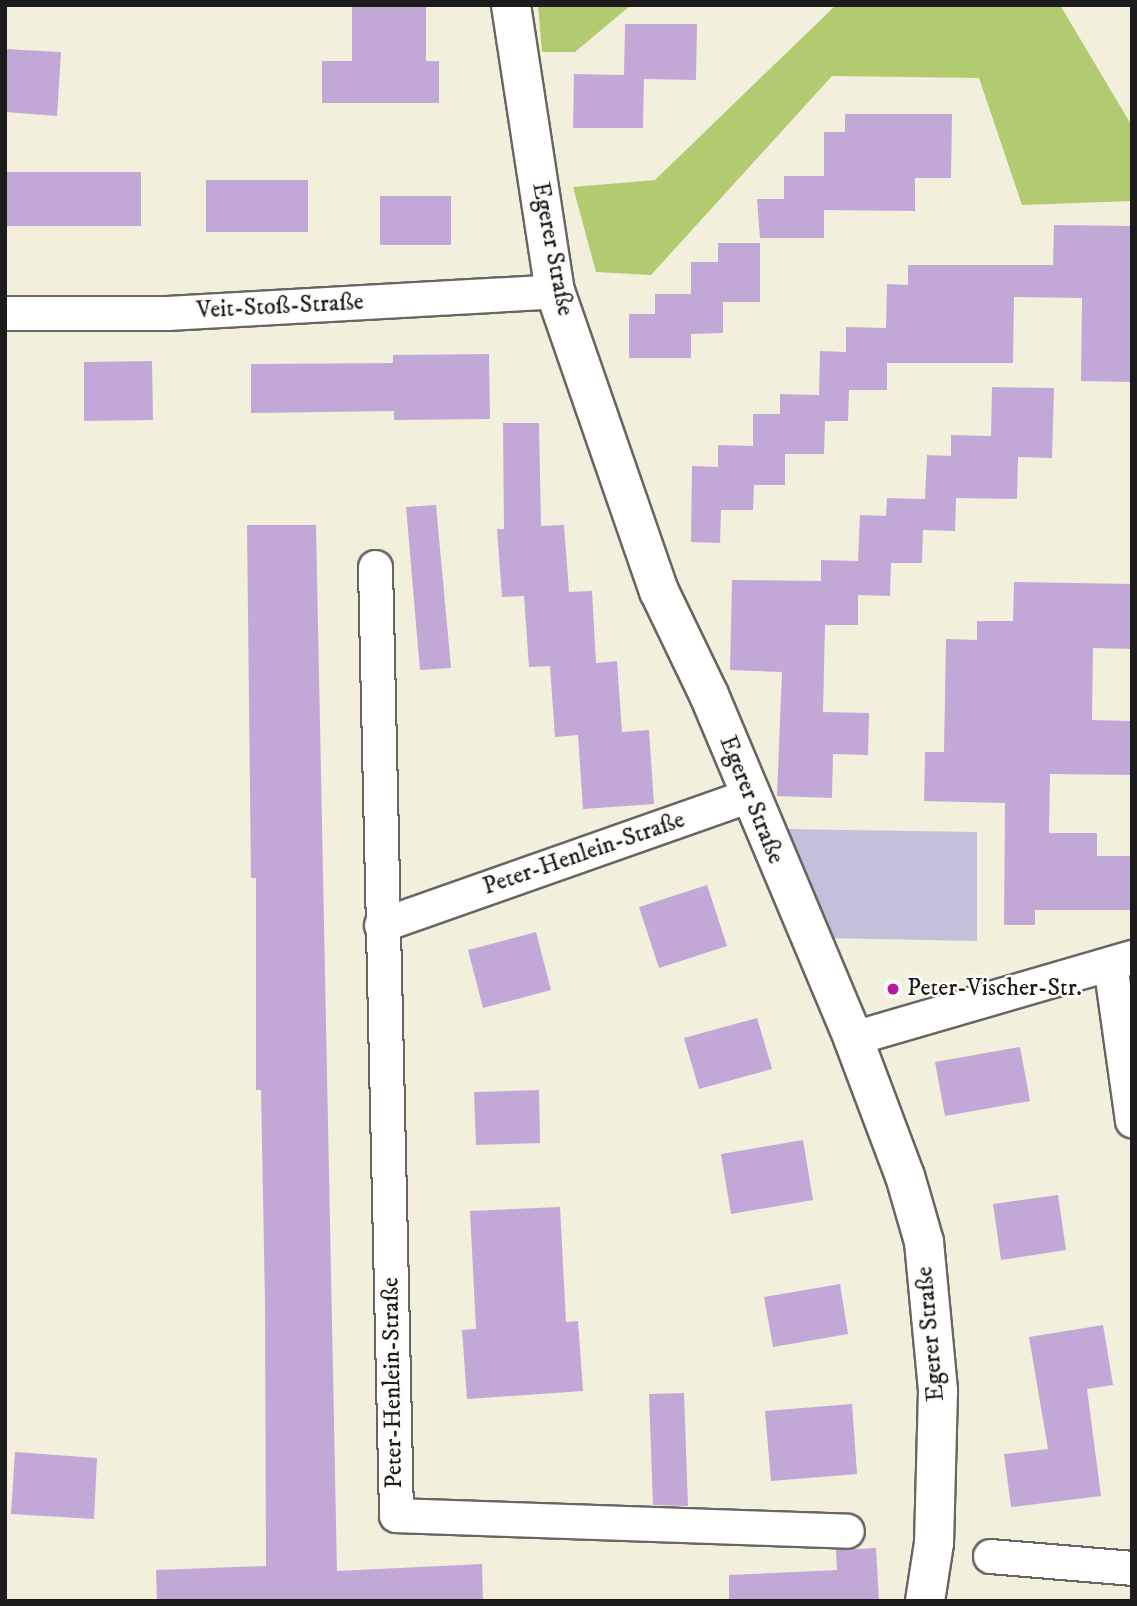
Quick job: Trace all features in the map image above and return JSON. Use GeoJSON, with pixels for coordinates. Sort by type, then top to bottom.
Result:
{"type":"FeatureCollection","features":[{"type":"Feature","properties":{"kind":"street","name":"Egerer Straße"},"geometry":{"type":"LineString","coordinates":[[511,5],[555,291],[659,591],[709,695],[748,796],[853,1038],[905,1176],[924,1242],[938,1391],[934,1544],[926,1601]]}},
{"type":"Feature","properties":{"kind":"street","name":"Veit-Stoß-Straße"},"geometry":{"type":"LineString","coordinates":[[5,313],[167,313],[555,291]]}},
{"type":"Feature","properties":{"kind":"street","name":"Peter-Henlein-Straße"},"geometry":{"type":"LineString","coordinates":[[376,567],[381,925],[396,1515],[847,1531]]}},
{"type":"Feature","properties":{"kind":"street","name":"Peter-Henlein-Straße"},"geometry":{"type":"LineString","coordinates":[[381,925],[748,796]]}},
{"type":"Feature","properties":{"kind":"street"},"geometry":{"type":"LineString","coordinates":[[853,1038],[1121,961],[1132,1120]]}},
{"type":"Feature","properties":{"kind":"street"},"geometry":{"type":"LineString","coordinates":[[990,1556],[1132,1568]]}},
{"type":"Feature","properties":{"kind":"shaded area"},"geometry":{"type":"Polygon","coordinates":[[[784,829],[977,832],[977,941],[822,938],[784,829]]]}},
{"type":"Feature","properties":{"kind":"green space"},"geometry":{"type":"Polygon","coordinates":[[[538,5],[631,5],[575,52],[542,52],[538,5]]]}},
{"type":"Feature","properties":{"kind":"green space"},"geometry":{"type":"Polygon","coordinates":[[[836,5],[1060,5],[1132,126],[1132,201],[1022,205],[979,78],[832,76],[651,275],[596,272],[573,187],[655,180],[836,5]]]}},
{"type":"Feature","properties":{"kind":"building"},"geometry":{"type":"Polygon","coordinates":[[[352,5],[426,5],[426,61],[439,61],[439,103],[322,103],[322,61],[352,61],[352,5]]]}},
{"type":"Feature","properties":{"kind":"building"},"geometry":{"type":"Polygon","coordinates":[[[625,24],[697,24],[696,80],[644,79],[643,128],[573,128],[574,74],[624,75],[625,24]]]}},
{"type":"Feature","properties":{"kind":"building"},"geometry":{"type":"Polygon","coordinates":[[[5,49],[61,52],[57,116],[5,112],[5,49]]]}},
{"type":"Feature","properties":{"kind":"building"},"geometry":{"type":"Polygon","coordinates":[[[845,114],[952,114],[951,178],[915,178],[915,211],[824,210],[824,238],[760,238],[757,199],[784,199],[784,176],[824,176],[824,132],[845,132],[845,114]]]}},
{"type":"Feature","properties":{"kind":"building"},"geometry":{"type":"Polygon","coordinates":[[[5,172],[141,172],[141,226],[5,226],[5,172]]]}},
{"type":"Feature","properties":{"kind":"building"},"geometry":{"type":"Polygon","coordinates":[[[206,180],[308,180],[308,232],[206,232],[206,180]]]}},
{"type":"Feature","properties":{"kind":"building"},"geometry":{"type":"Polygon","coordinates":[[[380,196],[451,196],[451,245],[380,245],[380,196]]]}},
{"type":"Feature","properties":{"kind":"building"},"geometry":{"type":"Polygon","coordinates":[[[1054,225],[1132,226],[1132,382],[1081,381],[1082,298],[1014,297],[1013,363],[887,363],[887,390],[849,390],[848,421],[825,421],[824,454],[785,454],[785,485],[754,485],[753,510],[721,510],[720,543],[691,542],[692,466],[718,467],[718,445],[753,446],[753,414],[780,414],[780,394],[819,395],[820,351],[846,352],[846,327],[886,328],[887,284],[908,285],[908,265],[1053,265],[1054,225]]]}},
{"type":"Feature","properties":{"kind":"building"},"geometry":{"type":"Polygon","coordinates":[[[718,243],[760,243],[760,302],[723,302],[723,333],[691,334],[691,358],[629,358],[629,314],[655,314],[655,294],[691,294],[691,262],[718,262],[718,243]]]}},
{"type":"Feature","properties":{"kind":"building"},"geometry":{"type":"Polygon","coordinates":[[[489,354],[490,419],[394,420],[394,411],[251,413],[251,364],[393,363],[393,355],[489,354]]]}},
{"type":"Feature","properties":{"kind":"building"},"geometry":{"type":"Polygon","coordinates":[[[152,361],[153,420],[84,421],[84,362],[152,361]]]}},
{"type":"Feature","properties":{"kind":"building"},"geometry":{"type":"Polygon","coordinates":[[[992,387],[1054,388],[1052,458],[1018,457],[1017,499],[956,498],[955,531],[923,530],[922,563],[891,563],[890,596],[858,595],[858,625],[825,625],[823,712],[869,713],[868,755],[833,754],[832,798],[777,796],[782,672],[730,670],[732,580],[821,581],[821,560],[858,561],[860,515],[886,516],[887,498],[925,499],[927,455],[951,456],[951,435],[991,436],[992,387]]]}},
{"type":"Feature","properties":{"kind":"building"},"geometry":{"type":"Polygon","coordinates":[[[503,423],[539,423],[541,526],[564,525],[569,592],[592,591],[596,663],[617,661],[622,732],[649,730],[654,804],[583,809],[578,735],[555,737],[550,666],[529,667],[524,596],[502,597],[497,529],[504,529],[503,423]]]}},
{"type":"Feature","properties":{"kind":"building"},"geometry":{"type":"Polygon","coordinates":[[[436,505],[451,668],[420,670],[406,507],[436,505]]]}},
{"type":"Feature","properties":{"kind":"building"},"geometry":{"type":"Polygon","coordinates":[[[247,525],[316,525],[337,1571],[482,1564],[483,1601],[157,1601],[156,1570],[266,1566],[265,1302],[261,1090],[256,1090],[256,878],[251,878],[247,525]]]}},
{"type":"Feature","properties":{"kind":"building"},"geometry":{"type":"Polygon","coordinates":[[[1014,582],[1132,584],[1132,649],[1093,648],[1092,720],[1132,721],[1132,775],[1050,774],[1049,833],[1097,833],[1097,856],[1132,856],[1132,910],[1035,910],[1035,925],[1004,925],[1005,803],[924,801],[925,752],[944,752],[946,639],[977,640],[977,621],[1013,621],[1014,582]]]}},
{"type":"Feature","properties":{"kind":"building"},"geometry":{"type":"Polygon","coordinates":[[[707,885],[727,946],[659,968],[639,907],[707,885]]]}},
{"type":"Feature","properties":{"kind":"building"},"geometry":{"type":"Polygon","coordinates":[[[536,932],[551,990],[483,1008],[468,950],[536,932]]]}},
{"type":"Feature","properties":{"kind":"building"},"geometry":{"type":"Polygon","coordinates":[[[757,1018],[772,1069],[699,1089],[684,1038],[757,1018]]]}},
{"type":"Feature","properties":{"kind":"building"},"geometry":{"type":"Polygon","coordinates":[[[1020,1047],[1030,1101],[945,1116],[935,1062],[1020,1047]]]}},
{"type":"Feature","properties":{"kind":"building"},"geometry":{"type":"Polygon","coordinates":[[[539,1090],[540,1143],[476,1145],[474,1092],[539,1090]]]}},
{"type":"Feature","properties":{"kind":"building"},"geometry":{"type":"Polygon","coordinates":[[[803,1140],[813,1200],[731,1214],[721,1154],[803,1140]]]}},
{"type":"Feature","properties":{"kind":"building"},"geometry":{"type":"Polygon","coordinates":[[[1058,1195],[1066,1250],[1001,1260],[993,1204],[1058,1195]]]}},
{"type":"Feature","properties":{"kind":"building"},"geometry":{"type":"Polygon","coordinates":[[[560,1207],[566,1322],[578,1321],[583,1391],[467,1399],[462,1330],[476,1329],[470,1211],[560,1207]]]}},
{"type":"Feature","properties":{"kind":"building"},"geometry":{"type":"Polygon","coordinates":[[[840,1284],[848,1334],[773,1347],[764,1297],[840,1284]]]}},
{"type":"Feature","properties":{"kind":"building"},"geometry":{"type":"Polygon","coordinates":[[[1103,1325],[1113,1385],[1087,1389],[1101,1496],[1011,1507],[1004,1454],[1048,1449],[1029,1337],[1103,1325]]]}},
{"type":"Feature","properties":{"kind":"building"},"geometry":{"type":"Polygon","coordinates":[[[684,1393],[688,1506],[653,1505],[649,1394],[684,1393]]]}},
{"type":"Feature","properties":{"kind":"building"},"geometry":{"type":"Polygon","coordinates":[[[852,1404],[857,1474],[771,1481],[765,1411],[852,1404]]]}},
{"type":"Feature","properties":{"kind":"building"},"geometry":{"type":"Polygon","coordinates":[[[15,1452],[97,1458],[94,1519],[11,1514],[15,1452]]]}},
{"type":"Feature","properties":{"kind":"building"},"geometry":{"type":"Polygon","coordinates":[[[876,1548],[879,1601],[729,1601],[729,1575],[837,1570],[836,1550],[876,1548]]]}},
{"type":"Feature","properties":{"kind":"place","name":"Peter-Vischer-Str."},"geometry":{"type":"Point","coordinates":[893,989]}}]}
